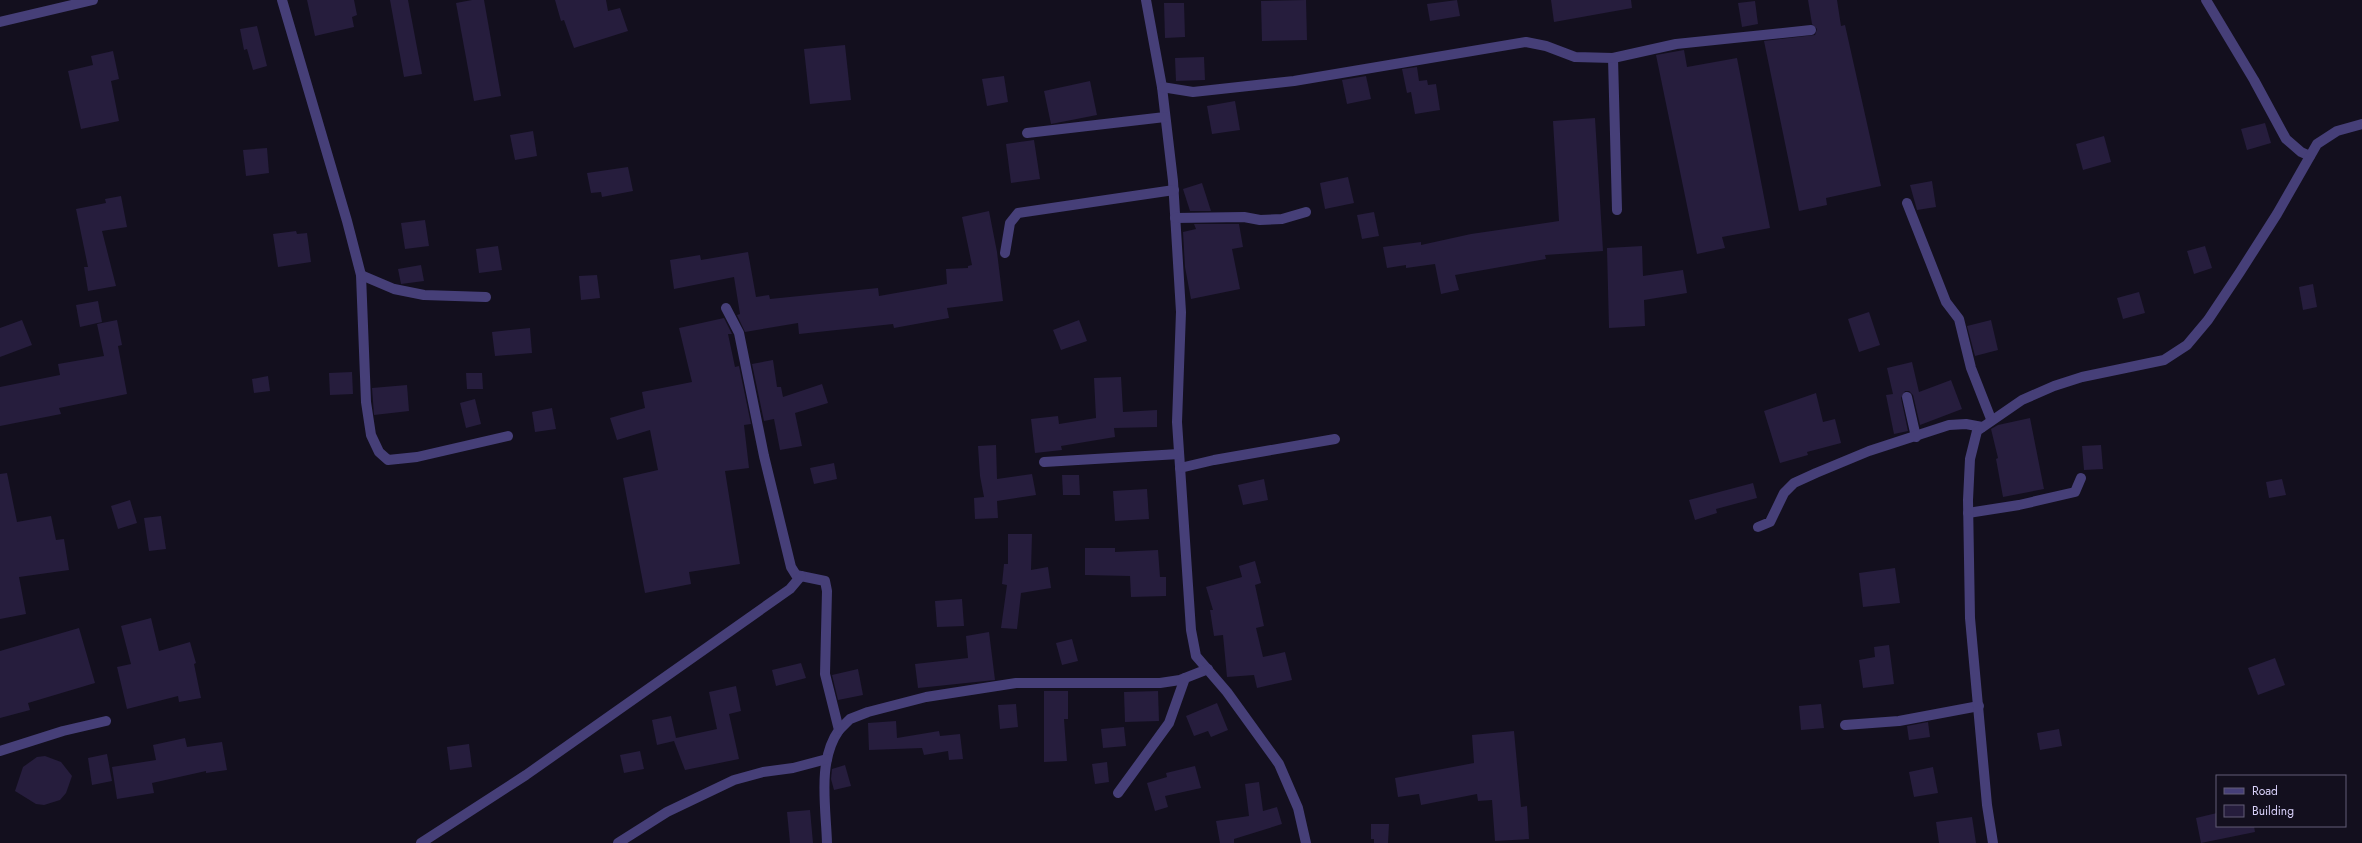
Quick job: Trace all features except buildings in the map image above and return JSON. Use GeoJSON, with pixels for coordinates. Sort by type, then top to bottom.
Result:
{"type":"FeatureCollection","features":[{"type":"Feature","properties":{"kind":"street"},"geometry":{"type":"LineString","coordinates":[[0,22],[93,0]]}},
{"type":"Feature","properties":{"kind":"street"},"geometry":{"type":"LineString","coordinates":[[282,0],[347,221],[361,275],[366,402],[371,435],[379,452],[388,460],[417,457],[508,436]]}},
{"type":"Feature","properties":{"kind":"street"},"geometry":{"type":"LineString","coordinates":[[1146,0],[1162,87],[1174,190],[1180,312],[1177,422],[1191,630],[1196,656],[1227,692],[1279,764],[1298,808],[1306,843]]}},
{"type":"Feature","properties":{"kind":"street"},"geometry":{"type":"LineString","coordinates":[[2206,0],[2254,80],[2286,139],[2301,152],[2310,156]]}},
{"type":"Feature","properties":{"kind":"street"},"geometry":{"type":"LineString","coordinates":[[1162,87],[1193,92],[1294,81],[1526,42],[1546,46],[1575,57],[1613,58],[1676,44],[1811,30]]}},
{"type":"Feature","properties":{"kind":"street"},"geometry":{"type":"LineString","coordinates":[[1613,58],[1617,210]]}},
{"type":"Feature","properties":{"kind":"street"},"geometry":{"type":"LineString","coordinates":[[1027,133],[1165,117]]}},
{"type":"Feature","properties":{"kind":"street"},"geometry":{"type":"LineString","coordinates":[[1993,843],[1987,805],[1970,618],[1968,513],[1970,459],[1977,431],[2022,400],[2054,386],[2082,377],[2164,360],[2187,345],[2208,320],[2240,272],[2277,214],[2317,144],[2337,131],[2362,124]]}},
{"type":"Feature","properties":{"kind":"street"},"geometry":{"type":"LineString","coordinates":[[1005,253],[1010,223],[1018,213],[1174,190]]}},
{"type":"Feature","properties":{"kind":"street"},"geometry":{"type":"LineString","coordinates":[[1907,203],[1946,302],[1958,319],[1971,368],[1991,420]]}},
{"type":"Feature","properties":{"kind":"street"},"geometry":{"type":"LineString","coordinates":[[1175,218],[1244,217],[1260,220],[1282,220],[1306,212]]}},
{"type":"Feature","properties":{"kind":"street"},"geometry":{"type":"LineString","coordinates":[[361,275],[394,289],[424,295],[486,297]]}},
{"type":"Feature","properties":{"kind":"street"},"geometry":{"type":"LineString","coordinates":[[726,308],[739,333],[764,456],[791,568],[796,575],[825,581],[827,598],[825,674],[839,730]]}},
{"type":"Feature","properties":{"kind":"street"},"geometry":{"type":"LineString","coordinates":[[1907,397],[1916,437]]}},
{"type":"Feature","properties":{"kind":"street"},"geometry":{"type":"LineString","coordinates":[[1758,527],[1770,522],[1784,493],[1794,483],[1868,451],[1916,437],[1949,425],[1966,424],[1982,427]]}},
{"type":"Feature","properties":{"kind":"street"},"geometry":{"type":"LineString","coordinates":[[1180,468],[1214,460],[1335,439]]}},
{"type":"Feature","properties":{"kind":"street"},"geometry":{"type":"LineString","coordinates":[[1044,462],[1179,454]]}},
{"type":"Feature","properties":{"kind":"street"},"geometry":{"type":"LineString","coordinates":[[1968,513],[2019,505],[2075,492],[2081,478]]}},
{"type":"Feature","properties":{"kind":"street"},"geometry":{"type":"LineString","coordinates":[[421,843],[526,775],[790,589],[801,576]]}},
{"type":"Feature","properties":{"kind":"street"},"geometry":{"type":"LineString","coordinates":[[827,843],[825,792],[827,759],[830,742],[850,719],[919,699],[1016,682],[1160,684],[1185,678],[1208,669]]}},
{"type":"Feature","properties":{"kind":"street"},"geometry":{"type":"LineString","coordinates":[[1118,792],[1169,722],[1185,678]]}},
{"type":"Feature","properties":{"kind":"street"},"geometry":{"type":"LineString","coordinates":[[1845,725],[1900,721],[1979,706]]}},
{"type":"Feature","properties":{"kind":"street"},"geometry":{"type":"LineString","coordinates":[[0,751],[63,731],[106,721]]}},
{"type":"Feature","properties":{"kind":"street"},"geometry":{"type":"LineString","coordinates":[[617,843],[643,829],[667,812],[734,780],[763,772],[793,768],[827,759]]}}]}
